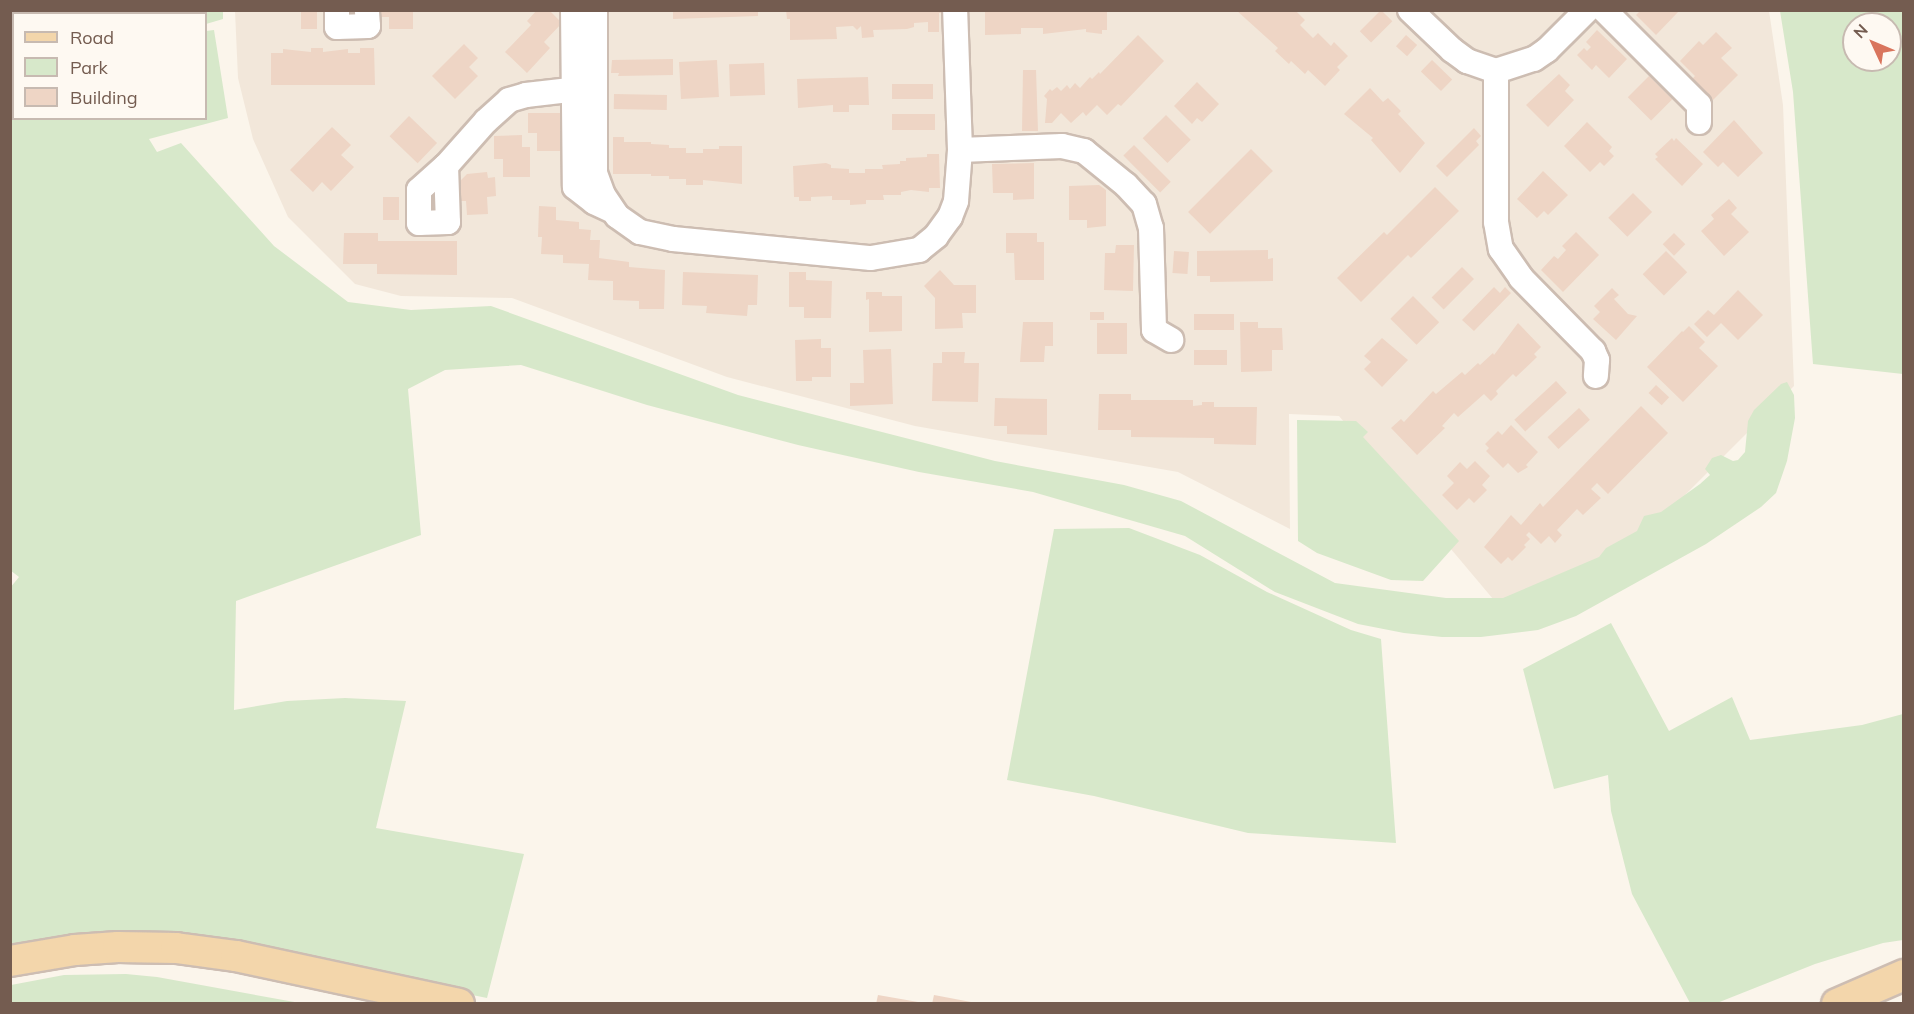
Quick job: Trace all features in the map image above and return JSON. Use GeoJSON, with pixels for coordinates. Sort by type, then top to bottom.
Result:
{"type":"FeatureCollection","features":[{"type":"Feature","properties":{"kind":"main road"},"geometry":{"type":"LineString","coordinates":[[10,961],[96,949],[176,948],[236,956],[459,1004]]}},
{"type":"Feature","properties":{"kind":"main road"},"geometry":{"type":"LineString","coordinates":[[1837,1004],[1904,975]]}},
{"type":"Feature","properties":{"kind":"street"},"geometry":{"type":"LineString","coordinates":[[337,10],[337,27],[368,26],[367,10]]}},
{"type":"Feature","properties":{"kind":"street"},"geometry":{"type":"LineString","coordinates":[[573,10],[595,173],[611,210],[640,232],[673,239],[871,258],[894,256],[919,250],[936,236],[950,217],[960,185],[955,10]]}},
{"type":"Feature","properties":{"kind":"street"},"geometry":{"type":"LineString","coordinates":[[584,89],[595,10]]}},
{"type":"Feature","properties":{"kind":"street"},"geometry":{"type":"LineString","coordinates":[[1410,10],[1452,50],[1467,61],[1496,71],[1534,59],[1587,10]]}},
{"type":"Feature","properties":{"kind":"street"},"geometry":{"type":"LineString","coordinates":[[1604,10],[1699,105],[1699,122]]}},
{"type":"Feature","properties":{"kind":"street"},"geometry":{"type":"LineString","coordinates":[[1496,71],[1496,222],[1501,249],[1521,278],[1593,351],[1597,360],[1596,376]]}},
{"type":"Feature","properties":{"kind":"street"},"geometry":{"type":"LineString","coordinates":[[446,166],[486,121],[509,100],[526,95],[584,89]]}},
{"type":"Feature","properties":{"kind":"street"},"geometry":{"type":"LineString","coordinates":[[960,150],[1062,146],[1084,151],[1126,185],[1144,204],[1151,228],[1154,330],[1171,340]]}},
{"type":"Feature","properties":{"kind":"shaded area"},"geometry":{"type":"Polygon","coordinates":[[[235,11],[1769,11],[1783,105],[1794,386],[1601,579],[1509,618],[1339,416],[1289,414],[1290,529],[1178,472],[915,426],[727,377],[512,298],[401,296],[355,284],[288,217],[253,139],[238,78],[235,11]]]}},
{"type":"Feature","properties":{"kind":"green space"},"geometry":{"type":"Polygon","coordinates":[[[155,10],[155,12],[12,12],[12,120],[207,120],[207,31],[214,30],[228,118],[149,139],[157,152],[181,143],[274,246],[348,302],[411,310],[491,306],[738,395],[995,461],[1124,485],[1181,501],[1335,583],[1446,598],[1503,598],[1599,557],[1606,548],[1637,531],[1644,516],[1661,512],[1700,484],[1710,475],[1705,469],[1712,458],[1721,455],[1733,461],[1738,460],[1745,452],[1748,421],[1754,410],[1781,384],[1787,382],[1794,395],[1795,418],[1787,461],[1776,493],[1761,507],[1706,544],[1576,616],[1538,630],[1481,637],[1442,637],[1404,633],[1358,624],[1275,592],[1185,536],[1033,492],[919,472],[798,445],[647,405],[521,365],[445,370],[408,389],[421,535],[236,601],[234,710],[287,701],[345,698],[406,701],[376,828],[524,854],[487,998],[211,942],[11,950],[10,588],[19,577],[10,570],[10,11],[155,10]]]}},
{"type":"Feature","properties":{"kind":"green space"},"geometry":{"type":"Polygon","coordinates":[[[223,11],[223,19],[207,24],[207,12],[168,12],[223,11]]]}},
{"type":"Feature","properties":{"kind":"green space"},"geometry":{"type":"Polygon","coordinates":[[[1780,11],[1903,11],[1903,374],[1813,364],[1793,92],[1780,11]]]}},
{"type":"Feature","properties":{"kind":"green space"},"geometry":{"type":"Polygon","coordinates":[[[1297,420],[1356,421],[1368,432],[1363,437],[1459,541],[1423,581],[1391,580],[1317,553],[1298,541],[1297,420]]]}},
{"type":"Feature","properties":{"kind":"green space"},"geometry":{"type":"Polygon","coordinates":[[[1129,528],[1200,555],[1267,592],[1351,630],[1381,639],[1396,843],[1248,833],[1094,796],[1007,780],[1054,529],[1129,528]]]}},
{"type":"Feature","properties":{"kind":"green space"},"geometry":{"type":"Polygon","coordinates":[[[1611,623],[1669,731],[1732,697],[1750,740],[1862,725],[1903,714],[1903,940],[1883,943],[1815,964],[1717,1003],[1690,1003],[1632,894],[1611,811],[1608,775],[1554,789],[1523,669],[1611,623]]]}},
{"type":"Feature","properties":{"kind":"green space"},"geometry":{"type":"Polygon","coordinates":[[[126,974],[157,977],[300,1003],[11,1003],[11,985],[64,975],[126,974]]]}},
{"type":"Feature","properties":{"kind":"building"},"geometry":{"type":"Polygon","coordinates":[[[301,10],[317,10],[317,29],[301,29],[301,10]]]}},
{"type":"Feature","properties":{"kind":"building"},"geometry":{"type":"Polygon","coordinates":[[[379,10],[413,10],[413,29],[389,29],[389,17],[379,17],[379,10]]]}},
{"type":"Feature","properties":{"kind":"building"},"geometry":{"type":"Polygon","coordinates":[[[537,10],[549,10],[562,23],[544,42],[550,48],[527,73],[505,52],[531,25],[527,21],[537,10]]]}},
{"type":"Feature","properties":{"kind":"building"},"geometry":{"type":"Polygon","coordinates":[[[673,10],[758,10],[758,16],[673,19],[673,10]]]}},
{"type":"Feature","properties":{"kind":"building"},"geometry":{"type":"Polygon","coordinates":[[[786,10],[943,10],[943,13],[939,13],[939,32],[928,32],[928,22],[914,23],[914,27],[907,29],[873,30],[874,37],[862,38],[861,26],[857,30],[853,26],[836,27],[837,39],[790,40],[790,19],[787,19],[786,10]]]}},
{"type":"Feature","properties":{"kind":"building"},"geometry":{"type":"Polygon","coordinates":[[[985,10],[1107,10],[1107,30],[1102,30],[1102,34],[1086,32],[1086,29],[1043,34],[1043,28],[1021,28],[1021,34],[985,35],[985,10]]]}},
{"type":"Feature","properties":{"kind":"building"},"geometry":{"type":"Polygon","coordinates":[[[1236,10],[1295,10],[1305,20],[1300,25],[1313,38],[1318,33],[1331,46],[1334,42],[1348,56],[1337,67],[1340,70],[1325,86],[1308,70],[1305,74],[1291,61],[1289,64],[1275,51],[1278,48],[1236,10]]]}},
{"type":"Feature","properties":{"kind":"building"},"geometry":{"type":"Polygon","coordinates":[[[1381,10],[1392,21],[1371,43],[1360,31],[1381,10]]]}},
{"type":"Feature","properties":{"kind":"building"},"geometry":{"type":"Polygon","coordinates":[[[1641,10],[1680,10],[1656,35],[1636,15],[1641,10]]]}},
{"type":"Feature","properties":{"kind":"building"},"geometry":{"type":"Polygon","coordinates":[[[1597,30],[1627,59],[1609,78],[1596,65],[1592,70],[1577,55],[1584,48],[1587,51],[1591,47],[1586,42],[1597,30]]]}},
{"type":"Feature","properties":{"kind":"building"},"geometry":{"type":"Polygon","coordinates":[[[1716,32],[1732,48],[1721,58],[1738,75],[1713,100],[1692,79],[1695,76],[1680,61],[1699,41],[1703,45],[1716,32]]]}},
{"type":"Feature","properties":{"kind":"building"},"geometry":{"type":"Polygon","coordinates":[[[1138,35],[1164,61],[1121,106],[1118,104],[1107,115],[1097,105],[1086,116],[1083,112],[1071,123],[1061,113],[1052,123],[1045,123],[1047,99],[1044,96],[1050,89],[1052,91],[1057,87],[1061,91],[1067,85],[1070,89],[1075,83],[1080,88],[1090,77],[1092,79],[1099,72],[1100,74],[1138,35]]]}},
{"type":"Feature","properties":{"kind":"building"},"geometry":{"type":"Polygon","coordinates":[[[1406,35],[1417,45],[1407,56],[1396,46],[1406,35]]]}},
{"type":"Feature","properties":{"kind":"building"},"geometry":{"type":"Polygon","coordinates":[[[464,44],[478,58],[469,67],[478,76],[455,99],[432,76],[464,44]]]}},
{"type":"Feature","properties":{"kind":"building"},"geometry":{"type":"Polygon","coordinates":[[[311,48],[323,48],[323,52],[348,49],[348,53],[360,53],[360,48],[374,48],[375,85],[271,85],[271,53],[283,53],[283,49],[311,52],[311,48]]]}},
{"type":"Feature","properties":{"kind":"building"},"geometry":{"type":"Polygon","coordinates":[[[673,59],[673,75],[618,76],[619,73],[611,73],[612,60],[673,59]]]}},
{"type":"Feature","properties":{"kind":"building"},"geometry":{"type":"Polygon","coordinates":[[[717,60],[719,97],[681,99],[679,62],[717,60]]]}},
{"type":"Feature","properties":{"kind":"building"},"geometry":{"type":"Polygon","coordinates":[[[1432,60],[1452,79],[1441,91],[1421,72],[1432,60]]]}},
{"type":"Feature","properties":{"kind":"building"},"geometry":{"type":"Polygon","coordinates":[[[764,63],[765,95],[730,96],[729,64],[764,63]]]}},
{"type":"Feature","properties":{"kind":"building"},"geometry":{"type":"Polygon","coordinates":[[[1023,70],[1036,70],[1038,131],[1022,131],[1023,70]]]}},
{"type":"Feature","properties":{"kind":"building"},"geometry":{"type":"Polygon","coordinates":[[[1559,74],[1570,85],[1565,91],[1574,100],[1548,127],[1526,105],[1559,74]]]}},
{"type":"Feature","properties":{"kind":"building"},"geometry":{"type":"Polygon","coordinates":[[[1649,76],[1672,99],[1651,121],[1628,97],[1649,76]]]}},
{"type":"Feature","properties":{"kind":"building"},"geometry":{"type":"Polygon","coordinates":[[[868,77],[869,105],[849,105],[849,112],[833,112],[833,105],[798,108],[797,79],[868,77]]]}},
{"type":"Feature","properties":{"kind":"building"},"geometry":{"type":"Polygon","coordinates":[[[1197,82],[1219,104],[1202,122],[1197,118],[1192,124],[1174,106],[1197,82]]]}},
{"type":"Feature","properties":{"kind":"building"},"geometry":{"type":"Polygon","coordinates":[[[892,84],[933,84],[933,99],[892,99],[892,84]]]}},
{"type":"Feature","properties":{"kind":"building"},"geometry":{"type":"Polygon","coordinates":[[[1370,88],[1383,102],[1388,98],[1401,111],[1398,114],[1425,143],[1400,173],[1371,140],[1373,138],[1344,114],[1370,88]]]}},
{"type":"Feature","properties":{"kind":"building"},"geometry":{"type":"Polygon","coordinates":[[[614,94],[667,95],[667,110],[614,109],[614,94]]]}},
{"type":"Feature","properties":{"kind":"building"},"geometry":{"type":"Polygon","coordinates":[[[528,113],[562,113],[562,151],[537,151],[537,133],[528,133],[528,113]]]}},
{"type":"Feature","properties":{"kind":"building"},"geometry":{"type":"Polygon","coordinates":[[[892,114],[935,114],[935,130],[892,130],[892,114]]]}},
{"type":"Feature","properties":{"kind":"building"},"geometry":{"type":"Polygon","coordinates":[[[1166,115],[1191,140],[1167,163],[1143,138],[1166,115]]]}},
{"type":"Feature","properties":{"kind":"building"},"geometry":{"type":"Polygon","coordinates":[[[409,116],[437,143],[418,163],[390,136],[409,116]]]}},
{"type":"Feature","properties":{"kind":"building"},"geometry":{"type":"Polygon","coordinates":[[[1734,120],[1763,153],[1738,177],[1723,162],[1718,167],[1703,152],[1734,120]]]}},
{"type":"Feature","properties":{"kind":"building"},"geometry":{"type":"Polygon","coordinates":[[[1587,122],[1612,147],[1609,151],[1614,156],[1604,166],[1600,162],[1590,172],[1564,146],[1587,122]]]}},
{"type":"Feature","properties":{"kind":"building"},"geometry":{"type":"Polygon","coordinates":[[[332,127],[351,145],[341,155],[354,167],[331,191],[322,182],[313,192],[290,170],[332,127]]]}},
{"type":"Feature","properties":{"kind":"building"},"geometry":{"type":"Polygon","coordinates":[[[1474,128],[1481,136],[1476,141],[1479,145],[1447,177],[1436,166],[1474,128]]]}},
{"type":"Feature","properties":{"kind":"building"},"geometry":{"type":"Polygon","coordinates":[[[522,135],[522,147],[530,147],[530,177],[503,177],[503,159],[494,159],[494,136],[522,135]]]}},
{"type":"Feature","properties":{"kind":"building"},"geometry":{"type":"Polygon","coordinates":[[[613,137],[624,137],[624,142],[651,142],[651,144],[669,145],[669,148],[686,148],[686,153],[703,153],[703,149],[719,149],[719,146],[742,146],[742,184],[703,180],[703,185],[686,185],[686,179],[669,179],[669,176],[613,174],[613,137]]]}},
{"type":"Feature","properties":{"kind":"building"},"geometry":{"type":"Polygon","coordinates":[[[1672,138],[1674,141],[1676,138],[1703,164],[1682,186],[1655,159],[1658,157],[1655,154],[1672,138]]]}},
{"type":"Feature","properties":{"kind":"building"},"geometry":{"type":"Polygon","coordinates":[[[1134,145],[1171,182],[1160,192],[1123,156],[1134,145]]]}},
{"type":"Feature","properties":{"kind":"building"},"geometry":{"type":"Polygon","coordinates":[[[1251,149],[1273,171],[1210,234],[1188,212],[1251,149]]]}},
{"type":"Feature","properties":{"kind":"building"},"geometry":{"type":"Polygon","coordinates":[[[927,154],[939,154],[940,188],[929,188],[929,192],[911,190],[901,192],[901,195],[883,195],[884,200],[866,200],[866,204],[850,205],[850,200],[832,200],[832,196],[811,197],[811,201],[799,201],[799,197],[794,197],[793,166],[826,163],[831,165],[831,168],[849,169],[849,173],[865,173],[865,169],[883,169],[882,165],[900,164],[900,161],[906,161],[906,158],[927,157],[927,154]]]}},
{"type":"Feature","properties":{"kind":"building"},"geometry":{"type":"Polygon","coordinates":[[[1034,163],[1034,199],[1013,200],[1013,193],[993,193],[992,164],[1034,163]]]}},
{"type":"Feature","properties":{"kind":"building"},"geometry":{"type":"Polygon","coordinates":[[[1543,171],[1568,195],[1548,215],[1544,211],[1537,218],[1517,199],[1543,171]]]}},
{"type":"Feature","properties":{"kind":"building"},"geometry":{"type":"Polygon","coordinates":[[[487,172],[488,178],[495,177],[496,196],[487,197],[488,214],[467,215],[466,201],[459,201],[457,184],[467,174],[487,172]]]}},
{"type":"Feature","properties":{"kind":"building"},"geometry":{"type":"Polygon","coordinates":[[[1099,185],[1106,190],[1106,226],[1087,228],[1087,220],[1069,220],[1069,186],[1099,185]]]}},
{"type":"Feature","properties":{"kind":"building"},"geometry":{"type":"Polygon","coordinates":[[[1435,187],[1459,211],[1411,258],[1408,255],[1361,302],[1337,278],[1384,232],[1387,235],[1435,187]]]}},
{"type":"Feature","properties":{"kind":"building"},"geometry":{"type":"Polygon","coordinates":[[[1633,193],[1652,212],[1627,237],[1608,218],[1633,193]]]}},
{"type":"Feature","properties":{"kind":"building"},"geometry":{"type":"Polygon","coordinates":[[[383,197],[399,197],[399,220],[383,220],[383,197]]]}},
{"type":"Feature","properties":{"kind":"building"},"geometry":{"type":"Polygon","coordinates":[[[1729,199],[1737,208],[1731,214],[1749,232],[1724,256],[1701,231],[1714,219],[1711,215],[1729,199]]]}},
{"type":"Feature","properties":{"kind":"building"},"geometry":{"type":"Polygon","coordinates":[[[539,206],[556,207],[556,220],[579,222],[579,229],[591,230],[590,240],[600,240],[599,258],[629,262],[629,267],[665,270],[664,309],[639,309],[639,301],[613,300],[613,281],[588,280],[589,264],[563,263],[563,255],[541,254],[542,237],[538,237],[539,206]]]}},
{"type":"Feature","properties":{"kind":"building"},"geometry":{"type":"Polygon","coordinates":[[[1576,232],[1599,255],[1563,292],[1541,270],[1554,256],[1558,259],[1566,250],[1562,246],[1576,232]]]}},
{"type":"Feature","properties":{"kind":"building"},"geometry":{"type":"Polygon","coordinates":[[[344,233],[378,233],[378,241],[457,241],[457,275],[377,274],[377,264],[343,264],[344,233]]]}},
{"type":"Feature","properties":{"kind":"building"},"geometry":{"type":"Polygon","coordinates":[[[1006,233],[1037,233],[1037,242],[1044,242],[1044,280],[1015,280],[1014,253],[1006,253],[1006,233]]]}},
{"type":"Feature","properties":{"kind":"building"},"geometry":{"type":"Polygon","coordinates":[[[1674,233],[1685,244],[1674,256],[1663,244],[1674,233]]]}},
{"type":"Feature","properties":{"kind":"building"},"geometry":{"type":"Polygon","coordinates":[[[1116,245],[1134,245],[1133,291],[1104,290],[1105,253],[1115,253],[1116,245]]]}},
{"type":"Feature","properties":{"kind":"building"},"geometry":{"type":"Polygon","coordinates":[[[1268,250],[1268,259],[1273,258],[1273,281],[1210,282],[1210,276],[1197,276],[1197,251],[1268,250]]]}},
{"type":"Feature","properties":{"kind":"building"},"geometry":{"type":"Polygon","coordinates":[[[1174,251],[1189,252],[1187,274],[1172,273],[1174,251]]]}},
{"type":"Feature","properties":{"kind":"building"},"geometry":{"type":"Polygon","coordinates":[[[1666,251],[1687,272],[1664,296],[1643,274],[1666,251]]]}},
{"type":"Feature","properties":{"kind":"building"},"geometry":{"type":"Polygon","coordinates":[[[1462,267],[1474,279],[1444,309],[1432,297],[1462,267]]]}},
{"type":"Feature","properties":{"kind":"building"},"geometry":{"type":"Polygon","coordinates":[[[940,270],[954,285],[976,285],[976,313],[962,313],[963,328],[935,329],[935,298],[924,286],[940,270]]]}},
{"type":"Feature","properties":{"kind":"building"},"geometry":{"type":"Polygon","coordinates":[[[683,272],[758,275],[757,305],[748,305],[747,316],[706,313],[707,306],[682,305],[683,272]]]}},
{"type":"Feature","properties":{"kind":"building"},"geometry":{"type":"Polygon","coordinates":[[[789,272],[806,272],[806,280],[832,281],[831,318],[804,318],[804,307],[789,307],[789,272]]]}},
{"type":"Feature","properties":{"kind":"building"},"geometry":{"type":"Polygon","coordinates":[[[1494,287],[1500,293],[1505,287],[1511,293],[1474,331],[1462,320],[1494,287]]]}},
{"type":"Feature","properties":{"kind":"building"},"geometry":{"type":"Polygon","coordinates":[[[1612,288],[1619,295],[1614,299],[1628,314],[1637,316],[1616,340],[1593,319],[1600,312],[1594,306],[1612,288]]]}},
{"type":"Feature","properties":{"kind":"building"},"geometry":{"type":"Polygon","coordinates":[[[1738,290],[1763,315],[1738,340],[1721,323],[1707,337],[1694,324],[1708,310],[1714,315],[1738,290]]]}},
{"type":"Feature","properties":{"kind":"building"},"geometry":{"type":"Polygon","coordinates":[[[866,292],[882,292],[882,296],[902,296],[902,331],[869,332],[869,299],[866,300],[866,292]]]}},
{"type":"Feature","properties":{"kind":"building"},"geometry":{"type":"Polygon","coordinates":[[[1413,296],[1439,322],[1417,345],[1390,319],[1413,296]]]}},
{"type":"Feature","properties":{"kind":"building"},"geometry":{"type":"Polygon","coordinates":[[[1090,312],[1104,312],[1104,320],[1090,320],[1090,312]]]}},
{"type":"Feature","properties":{"kind":"building"},"geometry":{"type":"Polygon","coordinates":[[[1194,314],[1234,314],[1234,330],[1194,330],[1194,314]]]}},
{"type":"Feature","properties":{"kind":"building"},"geometry":{"type":"Polygon","coordinates":[[[1023,322],[1053,322],[1053,346],[1045,346],[1044,362],[1020,362],[1023,322]]]}},
{"type":"Feature","properties":{"kind":"building"},"geometry":{"type":"Polygon","coordinates":[[[1240,322],[1258,322],[1258,328],[1282,328],[1283,350],[1272,350],[1272,371],[1241,372],[1240,322]]]}},
{"type":"Feature","properties":{"kind":"building"},"geometry":{"type":"Polygon","coordinates":[[[1097,323],[1127,323],[1127,354],[1097,354],[1097,323]]]}},
{"type":"Feature","properties":{"kind":"building"},"geometry":{"type":"Polygon","coordinates":[[[1518,323],[1541,347],[1534,354],[1537,357],[1516,377],[1513,374],[1496,391],[1498,394],[1491,401],[1484,394],[1458,417],[1454,413],[1442,426],[1445,428],[1417,455],[1391,428],[1401,419],[1404,422],[1433,391],[1436,394],[1462,372],[1465,375],[1478,363],[1480,365],[1493,353],[1494,355],[1518,323]]]}},
{"type":"Feature","properties":{"kind":"building"},"geometry":{"type":"Polygon","coordinates":[[[1689,326],[1705,342],[1699,348],[1718,366],[1683,402],[1647,367],[1689,326]]]}},
{"type":"Feature","properties":{"kind":"building"},"geometry":{"type":"Polygon","coordinates":[[[1382,338],[1408,360],[1382,387],[1364,369],[1371,362],[1364,356],[1382,338]]]}},
{"type":"Feature","properties":{"kind":"building"},"geometry":{"type":"Polygon","coordinates":[[[821,339],[821,348],[831,348],[831,377],[812,377],[812,381],[796,381],[795,340],[821,339]]]}},
{"type":"Feature","properties":{"kind":"building"},"geometry":{"type":"Polygon","coordinates":[[[891,349],[893,404],[850,406],[850,383],[864,383],[863,350],[891,349]]]}},
{"type":"Feature","properties":{"kind":"building"},"geometry":{"type":"Polygon","coordinates":[[[1194,350],[1227,350],[1227,365],[1194,365],[1194,350]]]}},
{"type":"Feature","properties":{"kind":"building"},"geometry":{"type":"Polygon","coordinates":[[[942,352],[965,352],[964,363],[979,363],[978,402],[932,401],[933,363],[942,363],[942,352]]]}},
{"type":"Feature","properties":{"kind":"building"},"geometry":{"type":"Polygon","coordinates":[[[1556,381],[1567,393],[1525,432],[1514,420],[1556,381]]]}},
{"type":"Feature","properties":{"kind":"building"},"geometry":{"type":"Polygon","coordinates":[[[1656,385],[1669,397],[1662,405],[1648,393],[1656,385]]]}},
{"type":"Feature","properties":{"kind":"building"},"geometry":{"type":"Polygon","coordinates":[[[1099,394],[1131,394],[1131,400],[1193,400],[1193,406],[1202,405],[1202,402],[1214,402],[1214,407],[1257,407],[1256,445],[1214,444],[1214,438],[1131,437],[1131,430],[1098,430],[1099,394]]]}},
{"type":"Feature","properties":{"kind":"building"},"geometry":{"type":"Polygon","coordinates":[[[995,398],[1047,399],[1047,435],[1007,434],[1007,426],[994,426],[995,398]]]}},
{"type":"Feature","properties":{"kind":"building"},"geometry":{"type":"Polygon","coordinates":[[[1641,406],[1668,433],[1608,494],[1597,483],[1591,489],[1601,498],[1583,515],[1577,509],[1557,530],[1562,535],[1555,543],[1549,536],[1541,544],[1529,532],[1526,535],[1530,539],[1524,545],[1526,547],[1512,561],[1508,557],[1501,564],[1484,547],[1511,515],[1521,525],[1540,503],[1543,507],[1641,406]]]}},
{"type":"Feature","properties":{"kind":"building"},"geometry":{"type":"Polygon","coordinates":[[[1579,408],[1590,420],[1558,449],[1548,437],[1579,408]]]}},
{"type":"Feature","properties":{"kind":"building"},"geometry":{"type":"Polygon","coordinates":[[[1511,425],[1538,452],[1526,465],[1528,467],[1518,473],[1508,463],[1503,468],[1486,451],[1489,448],[1485,444],[1498,431],[1502,435],[1511,425]]]}},
{"type":"Feature","properties":{"kind":"building"},"geometry":{"type":"Polygon","coordinates":[[[1475,461],[1490,476],[1482,485],[1487,490],[1474,503],[1469,498],[1457,510],[1442,495],[1454,483],[1447,476],[1460,462],[1467,469],[1475,461]]]}},
{"type":"Feature","properties":{"kind":"building"},"geometry":{"type":"Polygon","coordinates":[[[878,995],[918,1002],[918,1004],[876,1004],[878,995]]]}},
{"type":"Feature","properties":{"kind":"building"},"geometry":{"type":"Polygon","coordinates":[[[934,995],[971,1002],[971,1004],[932,1004],[934,995]]]}}]}
